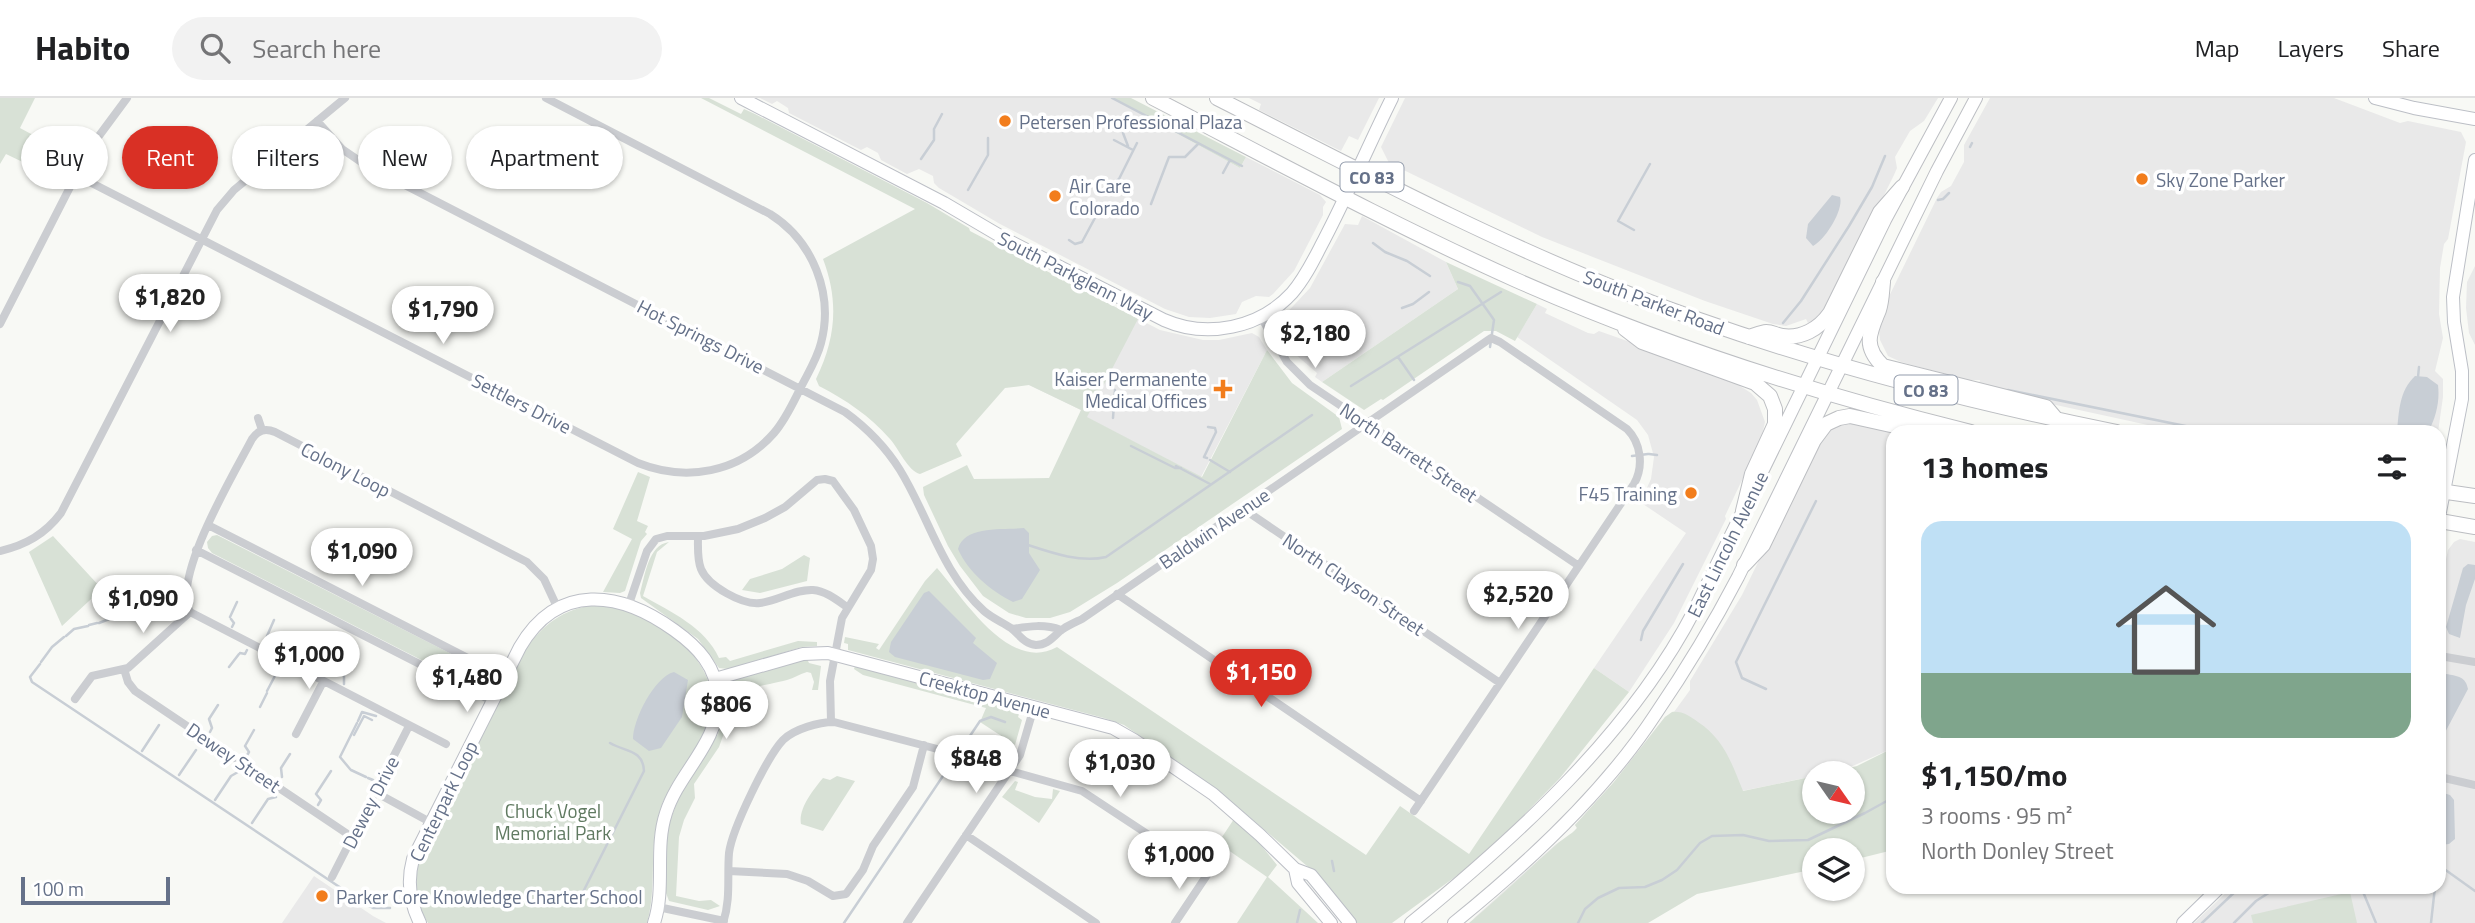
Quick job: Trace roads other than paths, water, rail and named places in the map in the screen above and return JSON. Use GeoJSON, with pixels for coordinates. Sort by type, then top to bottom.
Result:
{"type":"FeatureCollection","features":[{"type":"Feature","properties":{"kind":"highway","name":"South Parker Road"},"geometry":{"type":"LineString","coordinates":[[1153,98],[1475,261],[1612,320],[1804,387],[1941,425]]}},
{"type":"Feature","properties":{"kind":"highway","name":"South Parker Road"},"geometry":{"type":"LineString","coordinates":[[1217,98],[1465,223],[1557,265],[1661,306],[1841,367],[1959,398],[2082,425]]}},
{"type":"Feature","properties":{"kind":"highway"},"geometry":{"type":"LineString","coordinates":[[1748,337],[1767,331],[1798,336],[1821,324],[1830,313],[1880,212],[1902,187]]}},
{"type":"Feature","properties":{"kind":"highway"},"geometry":{"type":"LineString","coordinates":[[1883,282],[1880,307],[1869,337],[1872,351],[1883,366],[2046,407],[2057,420]]}},
{"type":"Feature","properties":{"kind":"highway"},"geometry":{"type":"LineString","coordinates":[[1612,320],[1642,342],[1755,383],[1770,396],[1776,415],[1775,424],[1752,474],[1743,511]]}},
{"type":"Feature","properties":{"kind":"highway"},"geometry":{"type":"LineString","coordinates":[[1744,565],[1763,545],[1814,440],[1826,424],[1850,416],[1890,425]]}},
{"type":"Feature","properties":{"kind":"highway"},"geometry":{"type":"LineString","coordinates":[[1927,425],[1932,423]]}},
{"type":"Feature","properties":{"kind":"highway"},"geometry":{"type":"LineString","coordinates":[[2446,492],[2475,496]]}},
{"type":"Feature","properties":{"kind":"highway"},"geometry":{"type":"LineString","coordinates":[[2446,522],[2475,527]]}},
{"type":"Feature","properties":{"kind":"street"},"geometry":{"type":"LineString","coordinates":[[105,126],[127,98]]}},
{"type":"Feature","properties":{"kind":"street"},"geometry":{"type":"LineString","coordinates":[[0,551],[38,537],[61,513],[202,239],[226,199],[345,98]]}},
{"type":"Feature","properties":{"kind":"street","name":"Settlers Drive"},"geometry":{"type":"LineString","coordinates":[[104,189],[638,463],[659,470],[699,472],[725,467],[744,458],[773,434],[787,415],[821,342],[825,303],[814,262],[792,231],[761,208],[546,98]]}},
{"type":"Feature","properties":{"kind":"street","name":"South Parkglenn Way"},"geometry":{"type":"LineString","coordinates":[[741,98],[944,203],[1007,240],[1164,320],[1186,327],[1214,328],[1244,324],[1261,317],[1284,301],[1300,284],[1346,197],[1392,98]]}},
{"type":"Feature","properties":{"kind":"street","name":"East Lincoln Avenue"},"geometry":{"type":"LineString","coordinates":[[1411,923],[1512,836],[1551,798],[1633,706],[1680,638],[1902,187],[1951,98]]}},
{"type":"Feature","properties":{"kind":"street","name":"East Lincoln Avenue"},"geometry":{"type":"LineString","coordinates":[[1454,923],[1504,882],[1547,841],[1625,755],[1655,715],[1714,620],[1744,565],[1937,171],[1976,98]]}},
{"type":"Feature","properties":{"kind":"street"},"geometry":{"type":"LineString","coordinates":[[2375,98],[2475,119]]}},
{"type":"Feature","properties":{"kind":"street","name":"Hot Springs Drive"},"geometry":{"type":"LineString","coordinates":[[317,121],[342,149],[364,164],[845,412],[882,445],[907,482],[938,551],[956,579],[983,610],[1013,629],[1026,642],[1037,645],[1048,641],[1061,630]]}},
{"type":"Feature","properties":{"kind":"street"},"geometry":{"type":"LineString","coordinates":[[2446,472],[2463,390],[2453,318],[2453,287],[2475,160]]}},
{"type":"Feature","properties":{"kind":"street"},"geometry":{"type":"LineString","coordinates":[[0,324],[69,189]]}},
{"type":"Feature","properties":{"kind":"street","name":"North Barrett Street"},"geometry":{"type":"LineString","coordinates":[[1261,317],[1295,371],[1315,389],[1579,566]]}},
{"type":"Feature","properties":{"kind":"street","name":"Baldwin Avenue"},"geometry":{"type":"LineString","coordinates":[[1061,630],[1491,338],[1624,426],[1632,434],[1639,455],[1637,479],[1579,566]]}},
{"type":"Feature","properties":{"kind":"street"},"geometry":{"type":"LineString","coordinates":[[258,418],[262,430],[252,439],[196,550],[187,601],[190,612],[446,744]]}},
{"type":"Feature","properties":{"kind":"street","name":"Colony Loop"},"geometry":{"type":"LineString","coordinates":[[262,430],[275,432],[522,559],[544,579],[558,609]]}},
{"type":"Feature","properties":{"kind":"street"},"geometry":{"type":"LineString","coordinates":[[629,604],[647,551],[654,540],[664,536],[698,537],[752,524],[785,507],[817,481],[832,481],[850,503],[873,554],[872,570],[847,607],[835,654],[829,691],[831,721]]}},
{"type":"Feature","properties":{"kind":"street","name":"North Clayson Street"},"geometry":{"type":"LineString","coordinates":[[1242,508],[1500,683]]}},
{"type":"Feature","properties":{"kind":"street"},"geometry":{"type":"LineString","coordinates":[[208,525],[505,677]]}},
{"type":"Feature","properties":{"kind":"street"},"geometry":{"type":"LineString","coordinates":[[698,537],[699,561],[704,574],[739,600],[760,603],[813,590],[847,607]]}},
{"type":"Feature","properties":{"kind":"street"},"geometry":{"type":"LineString","coordinates":[[196,550],[492,701]]}},
{"type":"Feature","properties":{"kind":"street"},"geometry":{"type":"LineString","coordinates":[[1414,811],[1579,566]]}},
{"type":"Feature","properties":{"kind":"street"},"geometry":{"type":"LineString","coordinates":[[1117,594],[1421,801]]}},
{"type":"Feature","properties":{"kind":"street","name":"Centerpark Loop"},"geometry":{"type":"LineString","coordinates":[[420,923],[410,895],[410,871],[416,852],[505,677],[531,631],[545,617],[558,609],[596,599],[629,604],[651,614],[694,644],[704,656],[715,679],[718,702],[713,730],[675,790],[663,822],[659,907],[654,923]]}},
{"type":"Feature","properties":{"kind":"street"},"geometry":{"type":"LineString","coordinates":[[75,699],[94,674],[124,669],[190,612]]}},
{"type":"Feature","properties":{"kind":"street"},"geometry":{"type":"LineString","coordinates":[[1013,629],[1051,626],[1061,630]]}},
{"type":"Feature","properties":{"kind":"street","name":"Creektop Avenue"},"geometry":{"type":"LineString","coordinates":[[715,679],[806,653],[835,654],[1109,727],[1130,737],[1213,794],[1296,869],[1311,875],[1350,923]]}},
{"type":"Feature","properties":{"kind":"street"},"geometry":{"type":"LineString","coordinates":[[2446,657],[2475,662]]}},
{"type":"Feature","properties":{"kind":"street","name":"Dewey Street"},"geometry":{"type":"LineString","coordinates":[[124,669],[128,682],[135,691],[352,837]]}},
{"type":"Feature","properties":{"kind":"street"},"geometry":{"type":"LineString","coordinates":[[296,734],[323,682]]}},
{"type":"Feature","properties":{"kind":"street"},"geometry":{"type":"LineString","coordinates":[[907,923],[1023,749],[1034,707]]}},
{"type":"Feature","properties":{"kind":"street"},"geometry":{"type":"LineString","coordinates":[[659,907],[723,922],[729,901],[731,845],[745,807],[781,743],[792,734],[831,721],[945,751]]}},
{"type":"Feature","properties":{"kind":"street","name":"Dewey Drive"},"geometry":{"type":"LineString","coordinates":[[332,877],[409,726]]}},
{"type":"Feature","properties":{"kind":"street"},"geometry":{"type":"LineString","coordinates":[[729,871],[787,874],[808,881],[831,896],[846,894],[863,870],[872,848],[913,787],[924,746]]}},
{"type":"Feature","properties":{"kind":"street"},"geometry":{"type":"LineString","coordinates":[[1010,771],[1082,791],[1208,874]]}},
{"type":"Feature","properties":{"kind":"street"},"geometry":{"type":"LineString","coordinates":[[2446,778],[2475,785]]}},
{"type":"Feature","properties":{"kind":"street"},"geometry":{"type":"LineString","coordinates":[[375,792],[430,822]]}},
{"type":"Feature","properties":{"kind":"street"},"geometry":{"type":"LineString","coordinates":[[966,835],[1096,923]]}},
{"type":"Feature","properties":{"kind":"street"},"geometry":{"type":"LineString","coordinates":[[1175,923],[1219,857]]}},
{"type":"Feature","properties":{"kind":"street","name":"Creektop Avenue"},"geometry":{"type":"LineString","coordinates":[[1296,869],[1298,883],[1331,923]]}},
{"type":"Feature","properties":{"kind":"street"},"geometry":{"type":"LineString","coordinates":[[2183,923],[2213,894]]}},
{"type":"Feature","properties":{"kind":"waterway"},"geometry":{"type":"LineString","coordinates":[[1112,98],[1242,166]]}},
{"type":"Feature","properties":{"kind":"waterway"},"geometry":{"type":"LineString","coordinates":[[921,159],[934,140],[934,129],[942,114]]}},
{"type":"Feature","properties":{"kind":"waterway"},"geometry":{"type":"LineString","coordinates":[[1123,133],[1128,146]]}},
{"type":"Feature","properties":{"kind":"waterway"},"geometry":{"type":"LineString","coordinates":[[968,190],[988,155],[988,138]]}},
{"type":"Feature","properties":{"kind":"waterway"},"geometry":{"type":"LineString","coordinates":[[1114,140],[1133,150]]}},
{"type":"Feature","properties":{"kind":"waterway"},"geometry":{"type":"LineString","coordinates":[[1117,188],[1137,143]]}},
{"type":"Feature","properties":{"kind":"waterway"},"geometry":{"type":"LineString","coordinates":[[1970,147],[1972,143]]}},
{"type":"Feature","properties":{"kind":"waterway"},"geometry":{"type":"LineString","coordinates":[[1151,204],[1169,157],[1185,157],[1198,144]]}},
{"type":"Feature","properties":{"kind":"waterway"},"geometry":{"type":"LineString","coordinates":[[1783,323],[1801,301],[1849,226],[1872,187],[1885,156]]}},
{"type":"Feature","properties":{"kind":"waterway"},"geometry":{"type":"LineString","coordinates":[[1223,173],[1230,160]]}},
{"type":"Feature","properties":{"kind":"waterway"},"geometry":{"type":"LineString","coordinates":[[1634,230],[1618,221],[1650,164]]}},
{"type":"Feature","properties":{"kind":"waterway"},"geometry":{"type":"LineString","coordinates":[[1110,185],[1119,179]]}},
{"type":"Feature","properties":{"kind":"waterway"},"geometry":{"type":"LineString","coordinates":[[1938,200],[1949,193]]}},
{"type":"Feature","properties":{"kind":"waterway"},"geometry":{"type":"LineString","coordinates":[[1069,240],[1075,244],[1082,242],[1104,207]]}},
{"type":"Feature","properties":{"kind":"waterway"},"geometry":{"type":"LineString","coordinates":[[1373,243],[1430,276]]}},
{"type":"Feature","properties":{"kind":"waterway"},"geometry":{"type":"LineString","coordinates":[[1458,282],[1470,286],[1494,320],[1490,347]]}},
{"type":"Feature","properties":{"kind":"waterway"},"geometry":{"type":"LineString","coordinates":[[1402,308],[1413,304],[1429,292]]}},
{"type":"Feature","properties":{"kind":"waterway"},"geometry":{"type":"LineString","coordinates":[[1351,386],[1501,292]]}},
{"type":"Feature","properties":{"kind":"waterway"},"geometry":{"type":"LineString","coordinates":[[1398,357],[1414,380]]}},
{"type":"Feature","properties":{"kind":"waterway"},"geometry":{"type":"LineString","coordinates":[[2418,377],[2419,367]]}},
{"type":"Feature","properties":{"kind":"waterway"},"geometry":{"type":"LineString","coordinates":[[1113,418],[1115,390]]}},
{"type":"Feature","properties":{"kind":"waterway"},"geometry":{"type":"LineString","coordinates":[[2008,390],[2180,425]]}},
{"type":"Feature","properties":{"kind":"waterway"},"geometry":{"type":"LineString","coordinates":[[1028,545],[1077,558],[1106,557],[1312,415]]}},
{"type":"Feature","properties":{"kind":"waterway"},"geometry":{"type":"LineString","coordinates":[[1207,458],[1204,457],[1216,432],[1215,428],[1208,427]]}},
{"type":"Feature","properties":{"kind":"waterway"},"geometry":{"type":"LineString","coordinates":[[1131,446],[1175,468],[1181,468]]}},
{"type":"Feature","properties":{"kind":"waterway"},"geometry":{"type":"LineString","coordinates":[[1632,456],[1648,454]]}},
{"type":"Feature","properties":{"kind":"waterway"},"geometry":{"type":"LineString","coordinates":[[1649,454],[1657,455]]}},
{"type":"Feature","properties":{"kind":"waterway"},"geometry":{"type":"LineString","coordinates":[[1210,460],[1230,472]]}},
{"type":"Feature","properties":{"kind":"waterway"},"geometry":{"type":"LineString","coordinates":[[1176,466],[1210,484]]}},
{"type":"Feature","properties":{"kind":"waterway"},"geometry":{"type":"LineString","coordinates":[[1766,689],[1742,678],[1736,662],[1816,501]]}},
{"type":"Feature","properties":{"kind":"waterway"},"geometry":{"type":"LineString","coordinates":[[1641,640],[1643,631],[1683,564]]}},
{"type":"Feature","properties":{"kind":"waterway"},"geometry":{"type":"LineString","coordinates":[[136,597],[150,582],[155,582],[179,606]]}},
{"type":"Feature","properties":{"kind":"waterway"},"geometry":{"type":"LineString","coordinates":[[129,604],[134,598]]}},
{"type":"Feature","properties":{"kind":"waterway"},"geometry":{"type":"LineString","coordinates":[[230,617],[237,602]]}},
{"type":"Feature","properties":{"kind":"waterway"},"geometry":{"type":"LineString","coordinates":[[99,623],[117,616],[128,605]]}},
{"type":"Feature","properties":{"kind":"waterway"},"geometry":{"type":"LineString","coordinates":[[231,619],[234,623],[232,627]]}},
{"type":"Feature","properties":{"kind":"waterway"},"geometry":{"type":"LineString","coordinates":[[267,636],[274,620]]}},
{"type":"Feature","properties":{"kind":"waterway"},"geometry":{"type":"LineString","coordinates":[[89,625],[97,623]]}},
{"type":"Feature","properties":{"kind":"waterway"},"geometry":{"type":"LineString","coordinates":[[66,636],[74,629],[88,626]]}},
{"type":"Feature","properties":{"kind":"waterway"},"geometry":{"type":"LineString","coordinates":[[41,662],[64,637]]}},
{"type":"Feature","properties":{"kind":"waterway"},"geometry":{"type":"LineString","coordinates":[[268,638],[271,641],[268,646]]}},
{"type":"Feature","properties":{"kind":"waterway"},"geometry":{"type":"LineString","coordinates":[[307,666],[309,660],[304,655],[312,638]]}},
{"type":"Feature","properties":{"kind":"waterway"},"geometry":{"type":"LineString","coordinates":[[240,653],[245,654],[247,650]]}},
{"type":"Feature","properties":{"kind":"waterway"},"geometry":{"type":"LineString","coordinates":[[229,667],[239,654]]}},
{"type":"Feature","properties":{"kind":"waterway"},"geometry":{"type":"LineString","coordinates":[[344,684],[344,672],[351,658]]}},
{"type":"Feature","properties":{"kind":"waterway"},"geometry":{"type":"LineString","coordinates":[[40,664],[30,677],[32,682],[365,904],[373,908],[390,908]]}},
{"type":"Feature","properties":{"kind":"waterway"},"geometry":{"type":"LineString","coordinates":[[267,691],[277,672],[292,673]]}},
{"type":"Feature","properties":{"kind":"waterway"},"geometry":{"type":"LineString","coordinates":[[260,707],[267,693]]}},
{"type":"Feature","properties":{"kind":"waterway"},"geometry":{"type":"LineString","coordinates":[[210,732],[212,728],[209,719],[218,705]]}},
{"type":"Feature","properties":{"kind":"waterway"},"geometry":{"type":"LineString","coordinates":[[358,721],[362,712],[376,716]]}},
{"type":"Feature","properties":{"kind":"waterway"},"geometry":{"type":"LineString","coordinates":[[354,735],[364,716],[372,720]]}},
{"type":"Feature","properties":{"kind":"waterway"},"geometry":{"type":"LineString","coordinates":[[844,923],[980,721],[991,717],[1005,722]]}},
{"type":"Feature","properties":{"kind":"waterway"},"geometry":{"type":"LineString","coordinates":[[350,769],[340,757],[357,723]]}},
{"type":"Feature","properties":{"kind":"waterway"},"geometry":{"type":"LineString","coordinates":[[142,751],[159,725]]}},
{"type":"Feature","properties":{"kind":"waterway"},"geometry":{"type":"LineString","coordinates":[[246,757],[249,752],[245,746],[254,730]]}},
{"type":"Feature","properties":{"kind":"waterway"},"geometry":{"type":"LineString","coordinates":[[574,906],[644,771],[637,755],[610,743]]}},
{"type":"Feature","properties":{"kind":"waterway"},"geometry":{"type":"LineString","coordinates":[[179,775],[196,750]]}},
{"type":"Feature","properties":{"kind":"waterway"},"geometry":{"type":"LineString","coordinates":[[282,777],[281,768],[290,754]]}},
{"type":"Feature","properties":{"kind":"waterway"},"geometry":{"type":"LineString","coordinates":[[351,770],[366,777]]}},
{"type":"Feature","properties":{"kind":"waterway"},"geometry":{"type":"LineString","coordinates":[[318,805],[321,800],[316,794],[331,771]]}},
{"type":"Feature","properties":{"kind":"waterway"},"geometry":{"type":"LineString","coordinates":[[215,800],[231,776],[238,772]]}},
{"type":"Feature","properties":{"kind":"waterway"},"geometry":{"type":"LineString","coordinates":[[368,778],[373,780]]}},
{"type":"Feature","properties":{"kind":"waterway"},"geometry":{"type":"LineString","coordinates":[[252,823],[268,799],[276,797]]}},
{"type":"Feature","properties":{"kind":"waterway"},"geometry":{"type":"LineString","coordinates":[[1578,923],[1585,909],[1598,898],[1619,888],[1645,887],[1662,880],[1677,870],[1700,843],[1712,836],[1743,835],[1769,841],[1808,840],[1886,801]]}},
{"type":"Feature","properties":{"kind":"waterway"},"geometry":{"type":"LineString","coordinates":[[1332,861],[1334,871]]}},
{"type":"Feature","properties":{"kind":"waterway"},"geometry":{"type":"LineString","coordinates":[[2446,870],[2475,891]]}},
{"type":"Feature","properties":{"kind":"waterway"},"geometry":{"type":"LineString","coordinates":[[2202,923],[2233,894]]}},
{"type":"Feature","properties":{"kind":"waterway"},"geometry":{"type":"LineString","coordinates":[[2234,923],[2267,894]]}},
{"type":"Feature","properties":{"kind":"waterway"},"geometry":{"type":"LineString","coordinates":[[2364,894],[2376,923]]}},
{"type":"Feature","properties":{"kind":"waterway"},"geometry":{"type":"LineString","coordinates":[[2431,923],[2434,894]]}},
{"type":"Feature","properties":{"kind":"waterway"},"geometry":{"type":"LineString","coordinates":[[1297,923],[1300,910]]}},
{"type":"Feature","properties":{"kind":"place","name":"Petersen Professional Plaza"},"geometry":{"type":"Point","coordinates":[1005,121]}},
{"type":"Feature","properties":{"kind":"place","name":"Sky Zone Parker"},"geometry":{"type":"Point","coordinates":[2142,179]}},
{"type":"Feature","properties":{"kind":"place","name":"Air Care Colorado"},"geometry":{"type":"Point","coordinates":[1055,196]}},
{"type":"Feature","properties":{"kind":"place","name":"Kaiser Permanente Medical Offices"},"geometry":{"type":"Point","coordinates":[1223,389]}},
{"type":"Feature","properties":{"kind":"place","name":"F45 Training"},"geometry":{"type":"Point","coordinates":[1691,493]}},
{"type":"Feature","properties":{"kind":"place","name":"Parker Core Knowledge Charter School"},"geometry":{"type":"Point","coordinates":[322,896]}},
{"type":"Feature","properties":{"kind":"park label","name":"Chuck Vogel Memorial Park"},"geometry":{"type":"Point","coordinates":[553,821]}}]}
